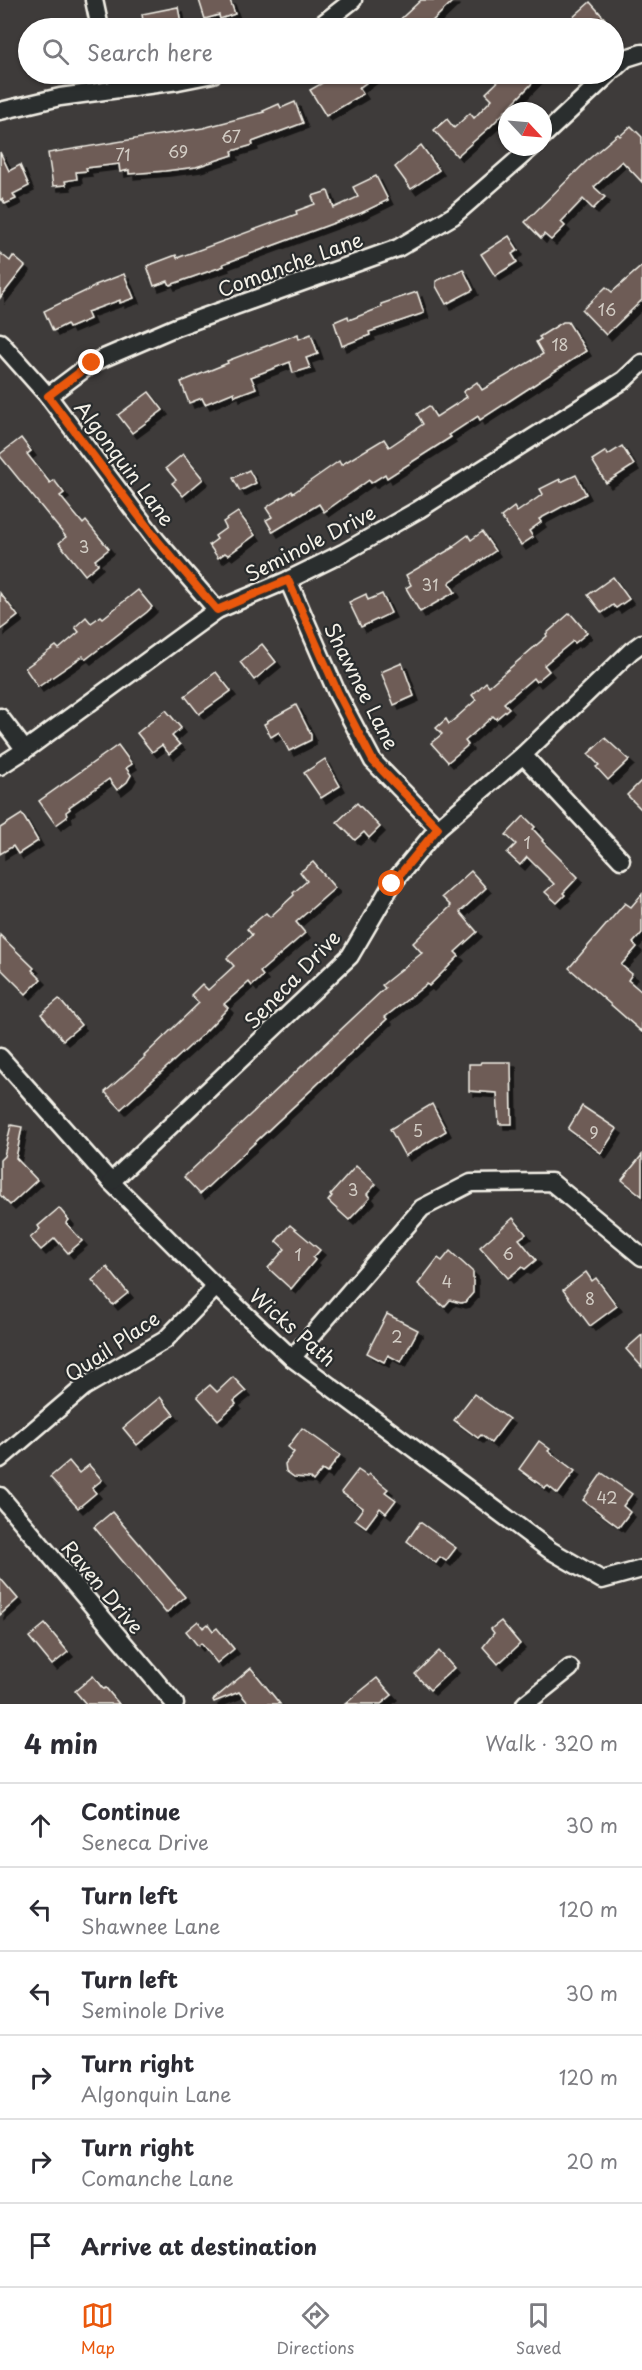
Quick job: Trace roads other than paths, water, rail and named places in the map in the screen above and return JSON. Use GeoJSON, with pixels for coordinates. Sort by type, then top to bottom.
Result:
{"type":"FeatureCollection","features":[{"type":"Feature","properties":{"kind":"street"},"geometry":{"type":"LineString","coordinates":[[94,0],[98,18]]}},
{"type":"Feature","properties":{"kind":"street"},"geometry":{"type":"LineString","coordinates":[[330,18],[353,0]]}},
{"type":"Feature","properties":{"kind":"street"},"geometry":{"type":"LineString","coordinates":[[624,60],[642,52]]}},
{"type":"Feature","properties":{"kind":"street"},"geometry":{"type":"LineString","coordinates":[[0,111],[102,84]]}},
{"type":"Feature","properties":{"kind":"street"},"geometry":{"type":"LineString","coordinates":[[552,128],[598,84]]}},
{"type":"Feature","properties":{"kind":"street","name":"Comanche Lane"},"geometry":{"type":"LineString","coordinates":[[48,396],[92,363],[165,332],[398,248],[453,216],[522,156]]}},
{"type":"Feature","properties":{"kind":"street","name":"Algonquin Lane"},"geometry":{"type":"LineString","coordinates":[[0,342],[48,396],[157,540],[217,610]]}},
{"type":"Feature","properties":{"kind":"street","name":"Seminole Drive"},"geometry":{"type":"LineString","coordinates":[[0,766],[217,610],[288,580],[343,553],[418,510],[624,380],[642,363]]}},
{"type":"Feature","properties":{"kind":"street","name":"Shawnee Lane"},"geometry":{"type":"LineString","coordinates":[[288,580],[338,693],[373,761],[438,828]]}},
{"type":"Feature","properties":{"kind":"street","name":"Seneca Drive"},"geometry":{"type":"LineString","coordinates":[[111,1182],[350,956],[392,884],[438,828],[523,755],[642,643]]}},
{"type":"Feature","properties":{"kind":"street"},"geometry":{"type":"LineString","coordinates":[[0,717],[25,750]]}},
{"type":"Feature","properties":{"kind":"street"},"geometry":{"type":"LineString","coordinates":[[523,755],[621,860]]}},
{"type":"Feature","properties":{"kind":"street","name":"Wicks Path"},"geometry":{"type":"LineString","coordinates":[[0,1057],[111,1182],[216,1287],[292,1358],[549,1550],[602,1580],[642,1569]]}},
{"type":"Feature","properties":{"kind":"street"},"geometry":{"type":"LineString","coordinates":[[292,1358],[422,1208],[471,1183],[551,1182],[642,1257]]}},
{"type":"Feature","properties":{"kind":"street","name":"Quail Place"},"geometry":{"type":"LineString","coordinates":[[0,1459],[84,1387],[165,1340],[216,1287]]}},
{"type":"Feature","properties":{"kind":"street","name":"Raven Drive"},"geometry":{"type":"LineString","coordinates":[[0,1496],[175,1704]]}},
{"type":"Feature","properties":{"kind":"street"},"geometry":{"type":"LineString","coordinates":[[525,1704],[570,1668]]}}]}
